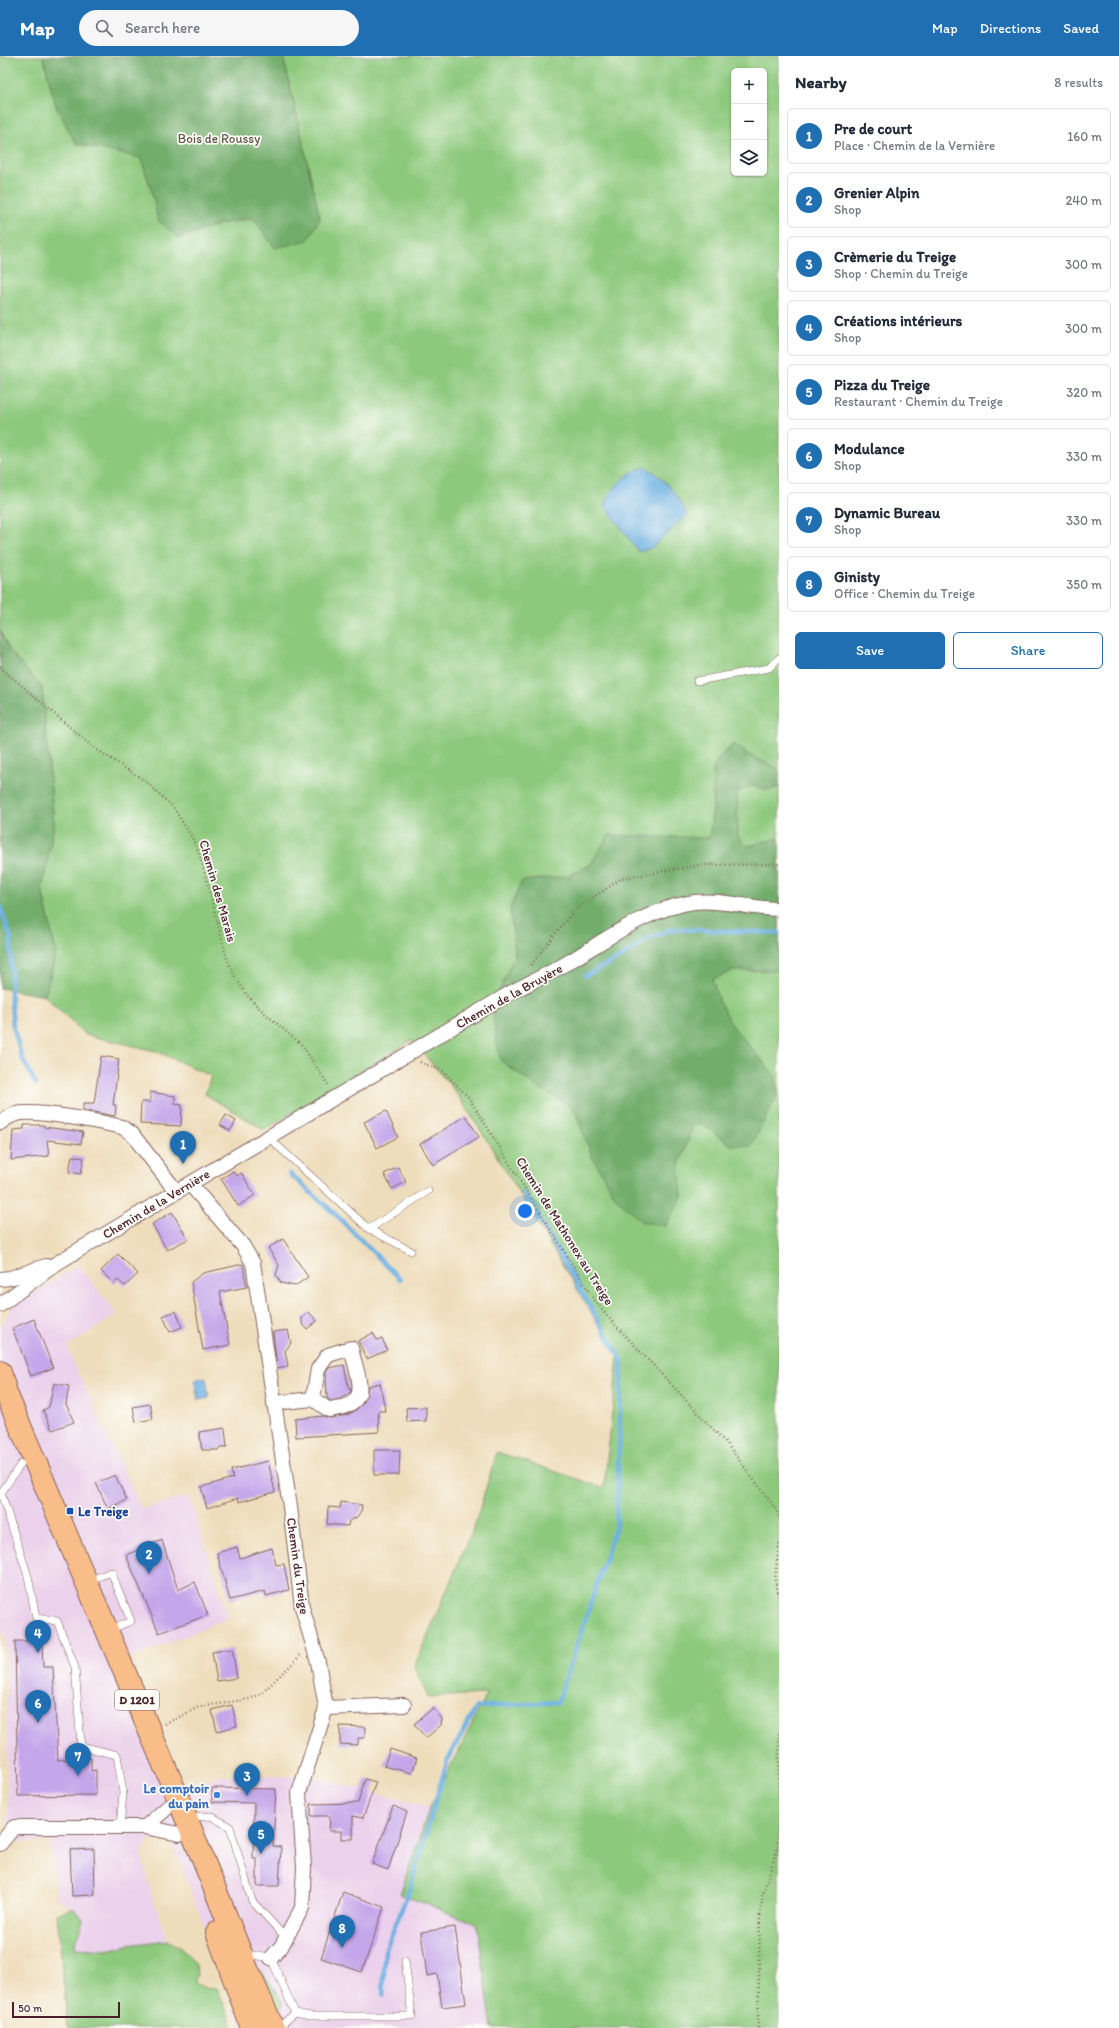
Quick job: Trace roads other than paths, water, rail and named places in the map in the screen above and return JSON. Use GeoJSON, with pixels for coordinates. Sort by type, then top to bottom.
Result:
{"type":"FeatureCollection","features":[{"type":"Feature","properties":{"kind":"main road","name":"D 1201"},"geometry":{"type":"LineString","coordinates":[[0,1372],[6,1393],[150,1731],[178,1820],[258,2023]]}},
{"type":"Feature","properties":{"kind":"main road","name":"D 1201"},"geometry":{"type":"LineString","coordinates":[[0,1416],[178,1820],[241,1954],[258,2023]]}},
{"type":"Feature","properties":{"kind":"street","name":"Chemin de la Bruyère"},"geometry":{"type":"LineString","coordinates":[[255,1145],[409,1053],[640,919],[664,909],[695,902],[718,902],[763,909],[779,909]]}},
{"type":"Feature","properties":{"kind":"street"},"geometry":{"type":"LineString","coordinates":[[0,1123],[7,1117],[18,1113],[49,1115],[122,1127],[132,1134],[176,1191]]}},
{"type":"Feature","properties":{"kind":"street","name":"Chemin de la Vernière"},"geometry":{"type":"LineString","coordinates":[[0,1305],[58,1263],[255,1145]]}},
{"type":"Feature","properties":{"kind":"street","name":"Chemin du Treige"},"geometry":{"type":"LineString","coordinates":[[190,1184],[243,1246],[253,1263],[290,1507],[302,1607],[318,1662],[326,1708],[299,1793],[304,1867],[302,1908],[286,1938],[271,1958]]}},
{"type":"Feature","properties":{"kind":"street","name":"Chemin de la Vernière"},"geometry":{"type":"LineString","coordinates":[[0,1278],[10,1278],[58,1263]]}},
{"type":"Feature","properties":{"kind":"street"},"geometry":{"type":"LineString","coordinates":[[274,1403],[313,1399]]}},
{"type":"Feature","properties":{"kind":"street"},"geometry":{"type":"LineString","coordinates":[[326,1708],[404,1704]]}},
{"type":"Feature","properties":{"kind":"street"},"geometry":{"type":"LineString","coordinates":[[0,1844],[14,1827],[145,1826],[178,1820]]}},
{"type":"Feature","properties":{"kind":"street"},"geometry":{"type":"LineString","coordinates":[[145,1826],[178,1820]]}},
{"type":"Feature","properties":{"kind":"lane"},"geometry":{"type":"LineString","coordinates":[[697,681],[769,668],[779,658]]}},
{"type":"Feature","properties":{"kind":"lane"},"geometry":{"type":"LineString","coordinates":[[268,1137],[369,1229],[411,1251]]}},
{"type":"Feature","properties":{"kind":"lane"},"geometry":{"type":"LineString","coordinates":[[369,1229],[428,1191]]}},
{"type":"Feature","properties":{"kind":"lane"},"geometry":{"type":"LineString","coordinates":[[21,1464],[1,1493],[28,1576],[36,1618],[57,1621],[75,1667],[81,1746],[117,1755],[123,1793],[120,1827]]}},
{"type":"Feature","properties":{"kind":"lane"},"geometry":{"type":"LineString","coordinates":[[178,1820],[211,1816],[230,1827],[252,1901],[286,1938]]}},
{"type":"Feature","properties":{"kind":"lane"},"geometry":{"type":"LineString","coordinates":[[241,1954],[271,1958],[295,2013]]}},
{"type":"Feature","properties":{"kind":"lane"},"geometry":{"type":"LineString","coordinates":[[295,2013],[310,2016],[412,2016],[405,1961]]}},
{"type":"Feature","properties":{"kind":"lane"},"geometry":{"type":"LineString","coordinates":[[278,2028],[295,2013]]}},
{"type":"Feature","properties":{"kind":"water"},"geometry":{"type":"Polygon","coordinates":[[[646,467],[665,482],[687,515],[651,548],[639,552],[605,506],[610,493],[621,481],[633,472],[646,467]]]}},
{"type":"Feature","properties":{"kind":"water"},"geometry":{"type":"Polygon","coordinates":[[[200,1377],[206,1379],[209,1398],[198,1400],[195,1381],[200,1377]]]}},
{"type":"Feature","properties":{"kind":"waterway"},"geometry":{"type":"LineString","coordinates":[[0,906],[11,939],[11,1003],[13,1026],[22,1058],[36,1084]]}},
{"type":"Feature","properties":{"kind":"waterway"},"geometry":{"type":"LineString","coordinates":[[585,976],[621,957],[647,939],[672,929],[779,933]]}},
{"type":"Feature","properties":{"kind":"waterway"},"geometry":{"type":"LineString","coordinates":[[290,1174],[334,1213],[400,1279]]}},
{"type":"Feature","properties":{"kind":"waterway"},"geometry":{"type":"LineString","coordinates":[[383,1996],[385,1951],[410,1888],[448,1759],[477,1707],[558,1702],[616,1526],[622,1361],[524,1193]]}},
{"type":"Feature","properties":{"kind":"place","name":"Pre de court"},"geometry":{"type":"Point","coordinates":[183,1164]}},
{"type":"Feature","properties":{"kind":"place","name":"Le Treige"},"geometry":{"type":"Point","coordinates":[70,1511]}},
{"type":"Feature","properties":{"kind":"place","name":"Grenier Alpin"},"geometry":{"type":"Point","coordinates":[149,1574]}},
{"type":"Feature","properties":{"kind":"place","name":"Créations intérieurs"},"geometry":{"type":"Point","coordinates":[38,1653]}},
{"type":"Feature","properties":{"kind":"place","name":"Modulance"},"geometry":{"type":"Point","coordinates":[38,1723]}},
{"type":"Feature","properties":{"kind":"place","name":"Dynamic Bureau"},"geometry":{"type":"Point","coordinates":[78,1776]}},
{"type":"Feature","properties":{"kind":"place","name":"Le comptoir du pain"},"geometry":{"type":"Point","coordinates":[217,1795]}},
{"type":"Feature","properties":{"kind":"place","name":"Crèmerie du Treige"},"geometry":{"type":"Point","coordinates":[247,1796]}},
{"type":"Feature","properties":{"kind":"place","name":"Pizza du Treige"},"geometry":{"type":"Point","coordinates":[261,1854]}},
{"type":"Feature","properties":{"kind":"place","name":"Ginisty"},"geometry":{"type":"Point","coordinates":[342,1948]}},
{"type":"Feature","properties":{"kind":"park label","name":"Bois de Roussy"},"geometry":{"type":"Point","coordinates":[219,138]}}]}
